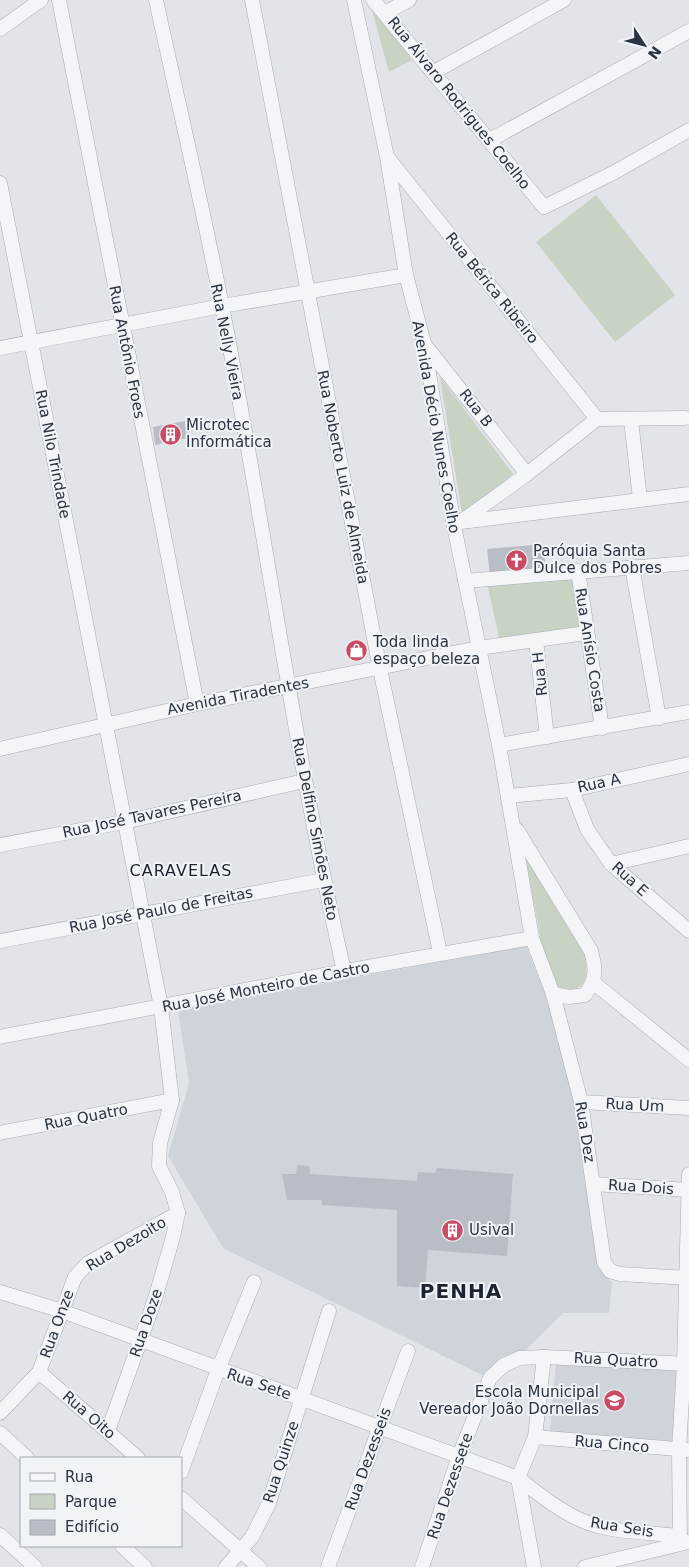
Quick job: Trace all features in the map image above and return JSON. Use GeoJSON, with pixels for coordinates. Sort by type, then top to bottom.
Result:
{"type":"FeatureCollection","features":[{"type":"Feature","properties":{"kind":"street"},"geometry":{"type":"LineString","coordinates":[[0,29],[40,0]]}},
{"type":"Feature","properties":{"kind":"street","name":"Rua Antônio Froes"},"geometry":{"type":"LineString","coordinates":[[59,0],[197,704]]}},
{"type":"Feature","properties":{"kind":"street","name":"Rua Nelly Vieira"},"geometry":{"type":"LineString","coordinates":[[156,0],[222,306],[289,686]]}},
{"type":"Feature","properties":{"kind":"street","name":"Rua Noberto Luiz de Almeida"},"geometry":{"type":"LineString","coordinates":[[252,0],[380,669],[440,953]]}},
{"type":"Feature","properties":{"kind":"street","name":"Avenida Décio Nunes Coelho"},"geometry":{"type":"LineString","coordinates":[[354,0],[387,157],[406,275],[424,343],[458,524],[465,581],[499,745],[532,938]]}},
{"type":"Feature","properties":{"kind":"street","name":"Rua Álvaro Rodrigues Coelho"},"geometry":{"type":"LineString","coordinates":[[373,0],[544,207],[604,177],[689,130]]}},
{"type":"Feature","properties":{"kind":"street"},"geometry":{"type":"LineString","coordinates":[[385,14],[409,0]]}},
{"type":"Feature","properties":{"kind":"street"},"geometry":{"type":"LineString","coordinates":[[434,72],[564,0]]}},
{"type":"Feature","properties":{"kind":"street"},"geometry":{"type":"LineString","coordinates":[[490,140],[689,31]]}},
{"type":"Feature","properties":{"kind":"street","name":"Rua Bérica Ribeiro"},"geometry":{"type":"LineString","coordinates":[[387,157],[597,419]]}},
{"type":"Feature","properties":{"kind":"street","name":"Rua Nilo Trindade"},"geometry":{"type":"LineString","coordinates":[[0,182],[161,1008],[172,1100]]}},
{"type":"Feature","properties":{"kind":"street"},"geometry":{"type":"LineString","coordinates":[[0,348],[222,306],[406,275]]}},
{"type":"Feature","properties":{"kind":"street","name":"Rua B"},"geometry":{"type":"LineString","coordinates":[[424,343],[527,474]]}},
{"type":"Feature","properties":{"kind":"street"},"geometry":{"type":"LineString","coordinates":[[458,524],[527,474],[597,419],[685,418]]}},
{"type":"Feature","properties":{"kind":"street"},"geometry":{"type":"LineString","coordinates":[[630,420],[640,499]]}},
{"type":"Feature","properties":{"kind":"street"},"geometry":{"type":"LineString","coordinates":[[458,524],[689,494]]}},
{"type":"Feature","properties":{"kind":"street"},"geometry":{"type":"LineString","coordinates":[[465,581],[689,563]]}},
{"type":"Feature","properties":{"kind":"street"},"geometry":{"type":"LineString","coordinates":[[632,567],[660,718]]}},
{"type":"Feature","properties":{"kind":"street","name":"Rua Anísio Costa"},"geometry":{"type":"LineString","coordinates":[[578,571],[602,728]]}},
{"type":"Feature","properties":{"kind":"street"},"geometry":{"type":"LineString","coordinates":[[536,640],[586,633]]}},
{"type":"Feature","properties":{"kind":"street","name":"Rua H"},"geometry":{"type":"LineString","coordinates":[[478,648],[536,640],[547,737]]}},
{"type":"Feature","properties":{"kind":"street","name":"Avenida Tiradentes"},"geometry":{"type":"LineString","coordinates":[[0,748],[197,704],[478,648]]}},
{"type":"Feature","properties":{"kind":"street","name":"Rua Delfino Simões Neto"},"geometry":{"type":"LineString","coordinates":[[289,686],[304,781],[323,880],[344,971]]}},
{"type":"Feature","properties":{"kind":"street"},"geometry":{"type":"LineString","coordinates":[[499,745],[689,712]]}},
{"type":"Feature","properties":{"kind":"street","name":"Rua A"},"geometry":{"type":"LineString","coordinates":[[508,796],[572,790],[689,764]]}},
{"type":"Feature","properties":{"kind":"street","name":"Rua José Tavares Pereira"},"geometry":{"type":"LineString","coordinates":[[0,845],[124,822],[304,781]]}},
{"type":"Feature","properties":{"kind":"street","name":"Rua E"},"geometry":{"type":"LineString","coordinates":[[572,790],[587,829],[611,864],[686,925]]}},
{"type":"Feature","properties":{"kind":"street"},"geometry":{"type":"LineString","coordinates":[[513,824],[591,950],[596,970],[594,983],[585,995],[569,997],[553,994]]}},
{"type":"Feature","properties":{"kind":"street"},"geometry":{"type":"LineString","coordinates":[[611,864],[689,846]]}},
{"type":"Feature","properties":{"kind":"street","name":"Rua José Paulo de Freitas"},"geometry":{"type":"LineString","coordinates":[[0,941],[142,912],[323,880]]}},
{"type":"Feature","properties":{"kind":"street","name":"Rua José Monteiro de Castro"},"geometry":{"type":"LineString","coordinates":[[0,1037],[161,1008],[440,953],[532,938]]}},
{"type":"Feature","properties":{"kind":"street","name":"Rua Dez"},"geometry":{"type":"LineString","coordinates":[[532,938],[553,994],[581,1102],[604,1262],[610,1271],[620,1274],[687,1278]]}},
{"type":"Feature","properties":{"kind":"street"},"geometry":{"type":"LineString","coordinates":[[594,983],[689,1060]]}},
{"type":"Feature","properties":{"kind":"street"},"geometry":{"type":"LineString","coordinates":[[172,1100],[160,1143],[159,1166],[172,1192],[178,1213]]}},
{"type":"Feature","properties":{"kind":"street","name":"Rua Quatro"},"geometry":{"type":"LineString","coordinates":[[0,1133],[172,1100]]}},
{"type":"Feature","properties":{"kind":"street","name":"Rua Um"},"geometry":{"type":"LineString","coordinates":[[581,1102],[689,1108]]}},
{"type":"Feature","properties":{"kind":"street"},"geometry":{"type":"LineString","coordinates":[[585,1567],[683,1541],[689,1174]]}},
{"type":"Feature","properties":{"kind":"street","name":"Rua Dois"},"geometry":{"type":"LineString","coordinates":[[593,1184],[688,1190]]}},
{"type":"Feature","properties":{"kind":"street","name":"Rua Dezoito"},"geometry":{"type":"LineString","coordinates":[[75,1277],[88,1264],[178,1213]]}},
{"type":"Feature","properties":{"kind":"street","name":"Rua Doze"},"geometry":{"type":"LineString","coordinates":[[108,1431],[140,1340],[173,1237],[178,1213]]}},
{"type":"Feature","properties":{"kind":"street","name":"Rua Onze"},"geometry":{"type":"LineString","coordinates":[[40,1372],[75,1277]]}},
{"type":"Feature","properties":{"kind":"street"},"geometry":{"type":"LineString","coordinates":[[182,1469],[218,1370],[254,1282]]}},
{"type":"Feature","properties":{"kind":"street","name":"Rua Sete"},"geometry":{"type":"LineString","coordinates":[[0,1292],[62,1311],[218,1370],[518,1478]]}},
{"type":"Feature","properties":{"kind":"street","name":"Rua Quinze"},"geometry":{"type":"LineString","coordinates":[[226,1567],[252,1537],[269,1503],[330,1311]]}},
{"type":"Feature","properties":{"kind":"street","name":"Rua Dezesseis"},"geometry":{"type":"LineString","coordinates":[[328,1567],[408,1351]]}},
{"type":"Feature","properties":{"kind":"street"},"geometry":{"type":"LineString","coordinates":[[534,1567],[518,1478],[535,1437],[544,1357]]}},
{"type":"Feature","properties":{"kind":"street","name":"Rua Quatro"},"geometry":{"type":"LineString","coordinates":[[544,1357],[686,1364]]}},
{"type":"Feature","properties":{"kind":"street","name":"Rua Dezessete"},"geometry":{"type":"LineString","coordinates":[[422,1567],[459,1456],[490,1378],[504,1365],[520,1358],[544,1357]]}},
{"type":"Feature","properties":{"kind":"street"},"geometry":{"type":"LineString","coordinates":[[0,1413],[40,1372]]}},
{"type":"Feature","properties":{"kind":"street","name":"Rua Oito"},"geometry":{"type":"LineString","coordinates":[[40,1372],[137,1457]]}},
{"type":"Feature","properties":{"kind":"street"},"geometry":{"type":"LineString","coordinates":[[0,1433],[26,1457]]}},
{"type":"Feature","properties":{"kind":"street","name":"Rua Cinco"},"geometry":{"type":"LineString","coordinates":[[535,1437],[684,1450]]}},
{"type":"Feature","properties":{"kind":"street","name":"Rua Seis"},"geometry":{"type":"LineString","coordinates":[[518,1478],[558,1509],[584,1521],[613,1529],[683,1541]]}},
{"type":"Feature","properties":{"kind":"street"},"geometry":{"type":"LineString","coordinates":[[182,1499],[259,1567]]}},
{"type":"Feature","properties":{"kind":"street"},"geometry":{"type":"LineString","coordinates":[[0,1535],[31,1566]]}},
{"type":"Feature","properties":{"kind":"street"},"geometry":{"type":"LineString","coordinates":[[123,1547],[145,1567]]}},
{"type":"Feature","properties":{"kind":"shaded area"},"geometry":{"type":"Polygon","coordinates":[[[526,946],[544,991],[575,1100],[603,1271],[612,1283],[609,1313],[563,1313],[520,1356],[486,1377],[223,1248],[168,1156],[189,1083],[178,1010],[526,946]]]}},
{"type":"Feature","properties":{"kind":"shaded area","name":"Escola Municipal Vereador João Dornellas"},"geometry":{"type":"Polygon","coordinates":[[[556,1361],[680,1371],[673,1442],[550,1432],[556,1361]]]}},
{"type":"Feature","properties":{"kind":"green space"},"geometry":{"type":"Polygon","coordinates":[[[370,3],[412,60],[389,72],[370,3]]]}},
{"type":"Feature","properties":{"kind":"green space"},"geometry":{"type":"Polygon","coordinates":[[[596,195],[675,295],[615,342],[536,242],[596,195]]]}},
{"type":"Feature","properties":{"kind":"green space"},"geometry":{"type":"Polygon","coordinates":[[[440,377],[513,474],[462,514],[440,377]]]}},
{"type":"Feature","properties":{"kind":"green space"},"geometry":{"type":"Polygon","coordinates":[[[575,575],[581,630],[500,642],[487,583],[575,575]]]}},
{"type":"Feature","properties":{"kind":"green space"},"geometry":{"type":"Polygon","coordinates":[[[525,855],[585,955],[585,979],[579,987],[573,990],[566,992],[548,979],[525,855]]]}},
{"type":"Feature","properties":{"kind":"building","name":"Microtec Informática"},"geometry":{"type":"Polygon","coordinates":[[[185,421],[188,438],[155,445],[153,427],[185,421]]]}},
{"type":"Feature","properties":{"kind":"building","name":"Paróquia Santa Dulce dos Pobres"},"geometry":{"type":"Polygon","coordinates":[[[543,544],[546,571],[490,576],[487,549],[543,544]]]}},
{"type":"Feature","properties":{"kind":"building","name":"Usival"},"geometry":{"type":"Polygon","coordinates":[[[297,1165],[309,1166],[310,1174],[417,1181],[418,1172],[435,1173],[437,1168],[513,1174],[507,1256],[428,1250],[425,1288],[397,1286],[397,1210],[322,1205],[322,1200],[287,1200],[282,1174],[296,1174],[297,1165]]]}},
{"type":"Feature","properties":{"kind":"place","name":"Microtec Informática"},"geometry":{"type":"Point","coordinates":[170,434]}},
{"type":"Feature","properties":{"kind":"place","name":"Paróquia Santa Dulce dos Pobres"},"geometry":{"type":"Point","coordinates":[517,560]}},
{"type":"Feature","properties":{"kind":"place","name":"Toda linda espaço beleza"},"geometry":{"type":"Point","coordinates":[357,651]}},
{"type":"Feature","properties":{"kind":"place","name":"Usival"},"geometry":{"type":"Point","coordinates":[453,1230]}},
{"type":"Feature","properties":{"kind":"place","name":"Escola Municipal Vereador João Dornellas"},"geometry":{"type":"Point","coordinates":[615,1401]}},
{"type":"Feature","properties":{"kind":"district","name":"CARAVELAS"},"geometry":{"type":"Point","coordinates":[181,870]}},
{"type":"Feature","properties":{"kind":"district","name":"PENHA"},"geometry":{"type":"Point","coordinates":[461,1291]}}]}
